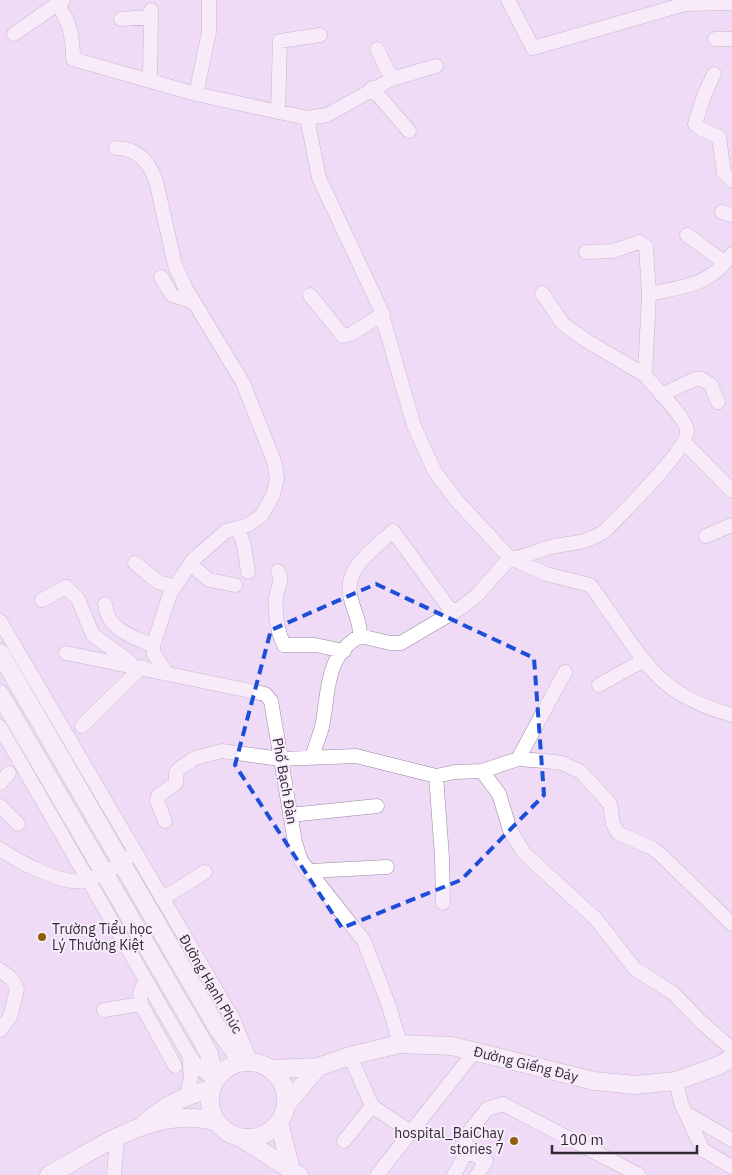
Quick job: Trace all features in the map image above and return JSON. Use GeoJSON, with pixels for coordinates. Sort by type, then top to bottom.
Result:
{"type":"FeatureCollection","features":[{"type":"Feature","properties":{"kind":"main road","name":"Đường Hạnh Phúc"},"geometry":{"type":"LineString","coordinates":[[0,653],[128,859],[218,1029],[237,1055],[251,1062]]}},
{"type":"Feature","properties":{"kind":"main road"},"geometry":{"type":"LineString","coordinates":[[0,694],[96,876],[209,1054],[210,1106],[216,1122]]}},
{"type":"Feature","properties":{"kind":"main road","name":"Đường Giếng Đáy"},"geometry":{"type":"LineString","coordinates":[[270,1069],[318,1067],[350,1056],[400,1044],[452,1046],[594,1082],[635,1085],[676,1081],[720,1065],[732,1058]]}},
{"type":"Feature","properties":{"kind":"main road"},"geometry":{"type":"LineString","coordinates":[[49,1175],[141,1126],[156,1113],[211,1081],[231,1066],[251,1062],[270,1069],[283,1084],[286,1104]]}},
{"type":"Feature","properties":{"kind":"main road"},"geometry":{"type":"LineString","coordinates":[[241,1138],[262,1136],[279,1123],[286,1104],[318,1067]]}},
{"type":"Feature","properties":{"kind":"main road"},"geometry":{"type":"LineString","coordinates":[[141,1126],[175,1119],[202,1118],[216,1122],[231,1135],[241,1138],[295,1172]]}},
{"type":"Feature","properties":{"kind":"main road"},"geometry":{"type":"LineString","coordinates":[[279,1123],[295,1172]]}},
{"type":"Feature","properties":{"kind":"street"},"geometry":{"type":"LineString","coordinates":[[196,94],[209,32],[209,0]]}},
{"type":"Feature","properties":{"kind":"street"},"geometry":{"type":"LineString","coordinates":[[508,0],[533,48],[685,4],[732,3]]}},
{"type":"Feature","properties":{"kind":"street"},"geometry":{"type":"LineString","coordinates":[[14,34],[60,3],[69,28],[73,60],[196,94],[307,118],[327,115],[372,88],[392,79],[436,66]]}},
{"type":"Feature","properties":{"kind":"street"},"geometry":{"type":"LineString","coordinates":[[121,18],[151,14],[150,81]]}},
{"type":"Feature","properties":{"kind":"street"},"geometry":{"type":"LineString","coordinates":[[278,112],[280,40],[320,35]]}},
{"type":"Feature","properties":{"kind":"street"},"geometry":{"type":"LineString","coordinates":[[715,39],[732,39]]}},
{"type":"Feature","properties":{"kind":"street"},"geometry":{"type":"LineString","coordinates":[[377,49],[392,79]]}},
{"type":"Feature","properties":{"kind":"street"},"geometry":{"type":"LineString","coordinates":[[714,74],[705,93],[695,124],[701,129],[720,137],[724,173],[732,181]]}},
{"type":"Feature","properties":{"kind":"street"},"geometry":{"type":"LineString","coordinates":[[372,88],[409,131]]}},
{"type":"Feature","properties":{"kind":"street"},"geometry":{"type":"LineString","coordinates":[[307,118],[319,178],[383,314],[414,426],[428,459],[451,494],[510,558],[546,574],[590,584],[644,660],[672,690],[702,706],[732,715]]}},
{"type":"Feature","properties":{"kind":"street"},"geometry":{"type":"LineString","coordinates":[[116,148],[123,148],[145,158],[152,169],[173,259],[194,302],[240,376],[276,470],[276,486],[268,506],[255,521],[226,532],[204,550],[190,564],[170,594],[153,646],[154,654],[166,672]]}},
{"type":"Feature","properties":{"kind":"street"},"geometry":{"type":"LineString","coordinates":[[649,294],[704,280],[716,273],[728,259],[687,236]]}},
{"type":"Feature","properties":{"kind":"street"},"geometry":{"type":"LineString","coordinates":[[586,252],[613,251],[639,242],[643,243],[646,247],[649,294],[645,375]]}},
{"type":"Feature","properties":{"kind":"street"},"geometry":{"type":"LineString","coordinates":[[162,277],[172,295],[194,302]]}},
{"type":"Feature","properties":{"kind":"street"},"geometry":{"type":"LineString","coordinates":[[312,757],[322,726],[326,687],[335,665],[353,640],[360,636],[390,643],[401,643],[476,596],[510,558],[520,558],[545,549],[578,544],[605,531],[678,453],[684,442],[686,429],[681,418],[645,375],[592,344],[563,324],[542,293]]}},
{"type":"Feature","properties":{"kind":"street"},"geometry":{"type":"LineString","coordinates":[[310,295],[343,336],[351,334],[383,314]]}},
{"type":"Feature","properties":{"kind":"street"},"geometry":{"type":"LineString","coordinates":[[661,395],[695,379],[702,379],[711,385],[718,402]]}},
{"type":"Feature","properties":{"kind":"street"},"geometry":{"type":"LineString","coordinates":[[684,442],[732,491]]}},
{"type":"Feature","properties":{"kind":"street"},"geometry":{"type":"LineString","coordinates":[[706,536],[732,525]]}},
{"type":"Feature","properties":{"kind":"street"},"geometry":{"type":"LineString","coordinates":[[238,528],[244,545],[248,572]]}},
{"type":"Feature","properties":{"kind":"street"},"geometry":{"type":"LineString","coordinates":[[360,636],[360,625],[349,594],[350,577],[361,562],[393,531],[452,612]]}},
{"type":"Feature","properties":{"kind":"street"},"geometry":{"type":"LineString","coordinates":[[135,563],[158,582],[175,587]]}},
{"type":"Feature","properties":{"kind":"street"},"geometry":{"type":"LineString","coordinates":[[190,564],[209,580],[235,586]]}},
{"type":"Feature","properties":{"kind":"street"},"geometry":{"type":"LineString","coordinates":[[278,571],[281,580],[276,598],[277,626],[284,645],[315,645],[344,651]]}},
{"type":"Feature","properties":{"kind":"street"},"geometry":{"type":"LineString","coordinates":[[42,600],[66,587],[78,599],[93,635],[139,666],[82,726]]}},
{"type":"Feature","properties":{"kind":"street"},"geometry":{"type":"LineString","coordinates":[[105,604],[106,616],[110,622],[121,630],[153,646]]}},
{"type":"Feature","properties":{"kind":"street","name":"Đường Hạnh Phúc"},"geometry":{"type":"LineString","coordinates":[[0,621],[128,859],[162,900],[232,1017],[251,1062]]}},
{"type":"Feature","properties":{"kind":"street","name":"Phố Bạch Đàn"},"geometry":{"type":"LineString","coordinates":[[66,653],[139,666],[265,694],[271,701],[290,815],[301,860],[364,941],[389,1006],[400,1044]]}},
{"type":"Feature","properties":{"kind":"street"},"geometry":{"type":"LineString","coordinates":[[598,685],[644,660]]}},
{"type":"Feature","properties":{"kind":"street"},"geometry":{"type":"LineString","coordinates":[[518,759],[566,672]]}},
{"type":"Feature","properties":{"kind":"street"},"geometry":{"type":"LineString","coordinates":[[0,727],[96,876],[145,981],[189,1055],[211,1081]]}},
{"type":"Feature","properties":{"kind":"street"},"geometry":{"type":"LineString","coordinates":[[165,821],[157,801],[158,796],[176,783],[176,772],[195,758],[222,752],[280,759],[356,756],[436,776],[454,772],[482,771],[518,759],[562,763],[581,772],[610,804],[613,824],[618,833],[652,848],[660,854],[732,924]]}},
{"type":"Feature","properties":{"kind":"street"},"geometry":{"type":"LineString","coordinates":[[482,771],[499,794],[510,830],[524,853],[596,919],[635,969],[677,996],[700,1021],[732,1049]]}},
{"type":"Feature","properties":{"kind":"street"},"geometry":{"type":"LineString","coordinates":[[436,776],[442,857],[443,903]]}},
{"type":"Feature","properties":{"kind":"street"},"geometry":{"type":"LineString","coordinates":[[0,806],[18,824]]}},
{"type":"Feature","properties":{"kind":"street"},"geometry":{"type":"LineString","coordinates":[[290,815],[377,806]]}},
{"type":"Feature","properties":{"kind":"street"},"geometry":{"type":"LineString","coordinates":[[0,849],[10,856],[58,878],[69,881],[96,876],[128,859]]}},
{"type":"Feature","properties":{"kind":"street"},"geometry":{"type":"LineString","coordinates":[[310,871],[387,867]]}},
{"type":"Feature","properties":{"kind":"street"},"geometry":{"type":"LineString","coordinates":[[162,900],[205,872]]}},
{"type":"Feature","properties":{"kind":"street"},"geometry":{"type":"LineString","coordinates":[[0,970],[12,979],[17,989],[10,1017],[0,1030]]}},
{"type":"Feature","properties":{"kind":"street"},"geometry":{"type":"LineString","coordinates":[[145,981],[140,993],[141,1004],[175,1066]]}},
{"type":"Feature","properties":{"kind":"street"},"geometry":{"type":"LineString","coordinates":[[104,1010],[141,1004]]}},
{"type":"Feature","properties":{"kind":"street"},"geometry":{"type":"LineString","coordinates":[[377,1175],[409,1131],[475,1051]]}},
{"type":"Feature","properties":{"kind":"street"},"geometry":{"type":"LineString","coordinates":[[187,1094],[191,1078],[189,1055]]}},
{"type":"Feature","properties":{"kind":"street"},"geometry":{"type":"LineString","coordinates":[[350,1056],[372,1106],[409,1131]]}},
{"type":"Feature","properties":{"kind":"street"},"geometry":{"type":"LineString","coordinates":[[676,1081],[681,1103],[703,1150],[732,1167]]}},
{"type":"Feature","properties":{"kind":"street"},"geometry":{"type":"LineString","coordinates":[[454,1175],[467,1151],[465,1137],[487,1109],[503,1104],[639,1175]]}},
{"type":"Feature","properties":{"kind":"street"},"geometry":{"type":"LineString","coordinates":[[344,1141],[372,1106]]}},
{"type":"Feature","properties":{"kind":"street"},"geometry":{"type":"LineString","coordinates":[[688,1115],[732,1140]]}},
{"type":"Feature","properties":{"kind":"street"},"geometry":{"type":"LineString","coordinates":[[114,1175],[117,1139]]}},
{"type":"Feature","properties":{"kind":"street"},"geometry":{"type":"LineString","coordinates":[[467,1151],[486,1161],[477,1175]]}},
{"type":"Feature","properties":{"kind":"highlighted area"},"geometry":{"type":"Polygon","coordinates":[[[376,584],[534,658],[544,795],[461,880],[342,928],[235,765],[271,630],[376,584]]]}},
{"type":"Feature","properties":{"kind":"place","name":"Trường Tiểu học Lý Thường Kiệt"},"geometry":{"type":"Point","coordinates":[42,937]}},
{"type":"Feature","properties":{"kind":"place","name":"hospital_BaiChay stories 7"},"geometry":{"type":"Point","coordinates":[514,1141]}}]}
